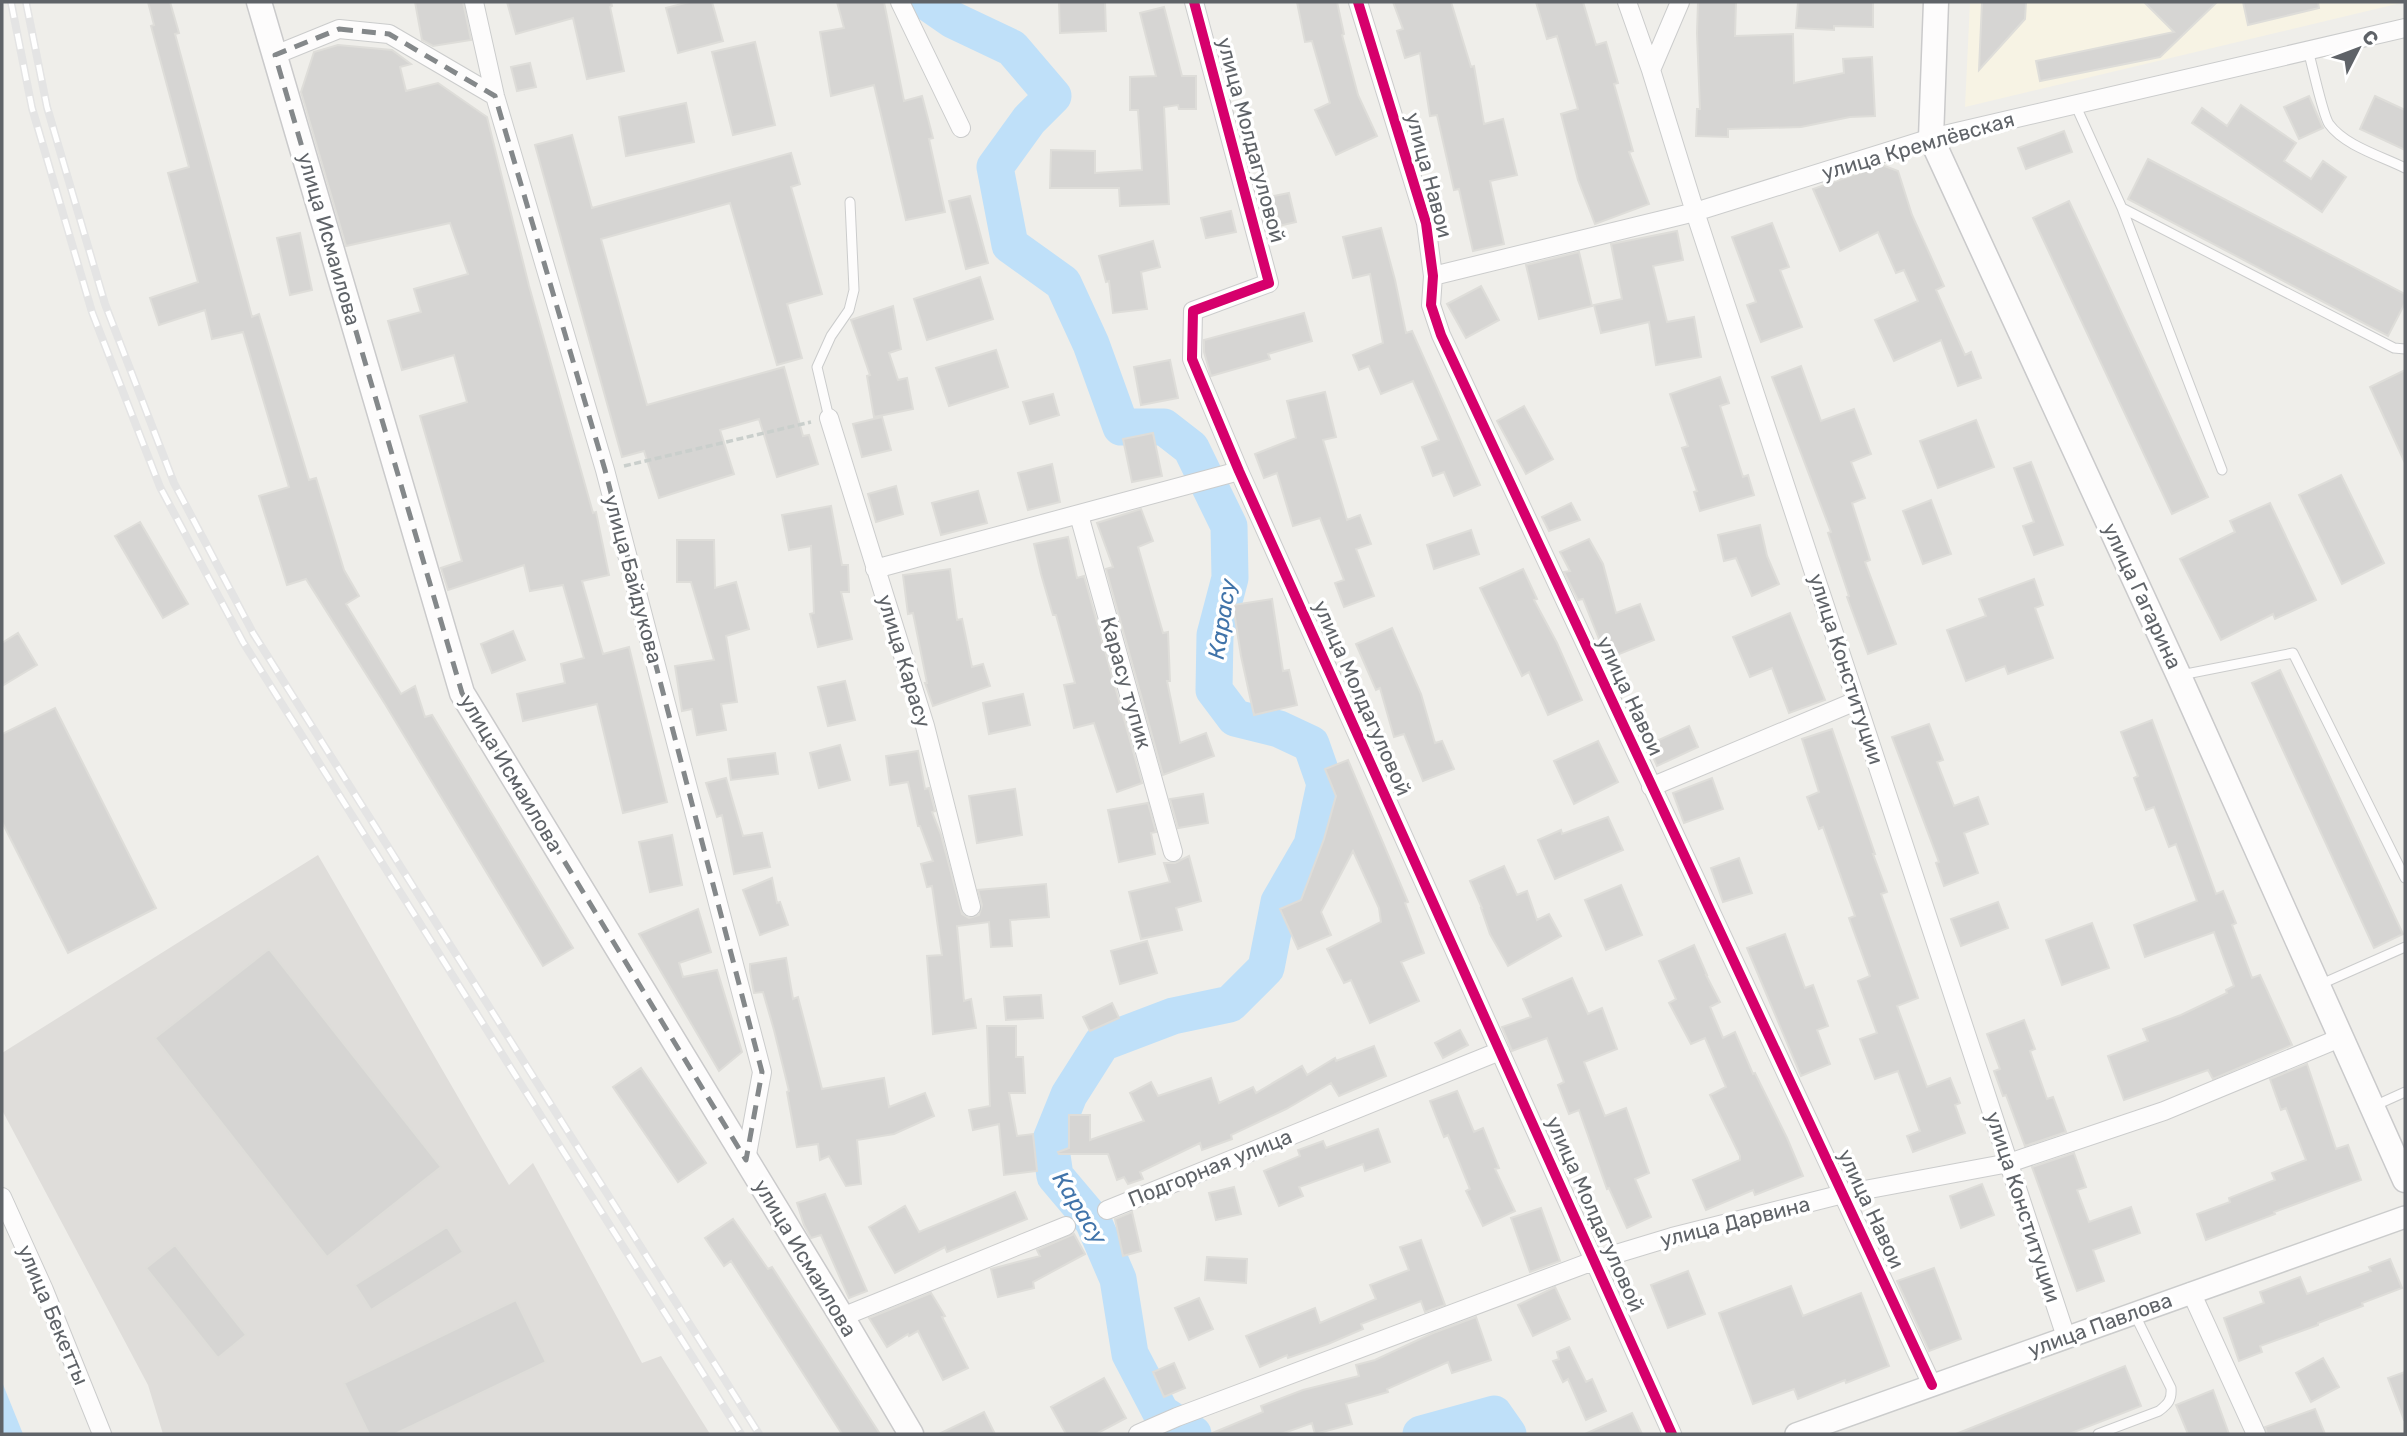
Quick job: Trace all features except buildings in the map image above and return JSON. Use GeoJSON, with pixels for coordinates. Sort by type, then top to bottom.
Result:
{"type":"FeatureCollection","features":[{"type":"Feature","properties":{"kind":"main road","name":"улица Исмаилова"},"geometry":{"type":"LineString","coordinates":[[259,2],[462,693],[911,1434]]}},
{"type":"Feature","properties":{"kind":"main road","name":"улица Гагарина"},"geometry":{"type":"LineString","coordinates":[[1936,2],[1931,138],[2179,676],[2405,1180]]}},
{"type":"Feature","properties":{"kind":"street","name":"улица Байдукова"},"geometry":{"type":"LineString","coordinates":[[474,2],[495,96],[605,470],[762,1072],[746,1160]]}},
{"type":"Feature","properties":{"kind":"street"},"geometry":{"type":"LineString","coordinates":[[900,2],[961,128]]}},
{"type":"Feature","properties":{"kind":"street","name":"улица Молдагуловой"},"geometry":{"type":"LineString","coordinates":[[1194,2],[1269,283],[1193,311],[1192,359],[1672,1434]]}},
{"type":"Feature","properties":{"kind":"street","name":"улица Навои"},"geometry":{"type":"LineString","coordinates":[[1358,2],[1426,223],[1433,276],[1430,305],[1441,335],[1933,1385]]}},
{"type":"Feature","properties":{"kind":"street","name":"улица Конституции"},"geometry":{"type":"LineString","coordinates":[[1627,2],[2066,1337]]}},
{"type":"Feature","properties":{"kind":"street"},"geometry":{"type":"LineString","coordinates":[[1651,71],[1680,2]]}},
{"type":"Feature","properties":{"kind":"street","name":"улица Кремлёвская"},"geometry":{"type":"LineString","coordinates":[[1433,276],[1695,212],[1931,138],[2405,27]]}},
{"type":"Feature","properties":{"kind":"street"},"geometry":{"type":"LineString","coordinates":[[275,55],[339,29],[389,34],[495,96]]}},
{"type":"Feature","properties":{"kind":"street","name":"улица Карасу"},"geometry":{"type":"LineString","coordinates":[[829,418],[925,726],[971,907]]}},
{"type":"Feature","properties":{"kind":"street"},"geometry":{"type":"LineString","coordinates":[[875,569],[1240,471]]}},
{"type":"Feature","properties":{"kind":"street","name":"Карасу тупик"},"geometry":{"type":"LineString","coordinates":[[1079,515],[1173,852]]}},
{"type":"Feature","properties":{"kind":"street"},"geometry":{"type":"LineString","coordinates":[[1651,787],[1856,701]]}},
{"type":"Feature","properties":{"kind":"street","name":"улица Дарвина"},"geometry":{"type":"LineString","coordinates":[[1138,1434],[1596,1260],[1672,1237],[1843,1194],[2009,1163],[2164,1111],[2340,1038]]}},
{"type":"Feature","properties":{"kind":"street","name":"Подгорная улица"},"geometry":{"type":"LineString","coordinates":[[1107,1210],[1500,1051]]}},
{"type":"Feature","properties":{"kind":"street","name":"улица Бекетты"},"geometry":{"type":"LineString","coordinates":[[2,1197],[44,1290],[102,1434]]}},
{"type":"Feature","properties":{"kind":"street","name":"улица Павлова"},"geometry":{"type":"LineString","coordinates":[[1796,1434],[2405,1217]]}},
{"type":"Feature","properties":{"kind":"street"},"geometry":{"type":"LineString","coordinates":[[842,1317],[1066,1226]]}},
{"type":"Feature","properties":{"kind":"street"},"geometry":{"type":"LineString","coordinates":[[2191,1292],[2256,1434]]}},
{"type":"Feature","properties":{"kind":"lane"},"geometry":{"type":"LineString","coordinates":[[2308,50],[2328,123],[2350,141],[2405,167]]}},
{"type":"Feature","properties":{"kind":"lane"},"geometry":{"type":"LineString","coordinates":[[2075,104],[2122,208],[2222,470]]}},
{"type":"Feature","properties":{"kind":"lane"},"geometry":{"type":"LineString","coordinates":[[829,418],[817,367],[831,335],[849,310],[854,290],[850,202]]}},
{"type":"Feature","properties":{"kind":"lane"},"geometry":{"type":"LineString","coordinates":[[2122,208],[2394,348],[2405,349]]}},
{"type":"Feature","properties":{"kind":"lane"},"geometry":{"type":"LineString","coordinates":[[2179,676],[2293,653],[2405,878]]}},
{"type":"Feature","properties":{"kind":"lane"},"geometry":{"type":"LineString","coordinates":[[2318,986],[2405,947]]}},
{"type":"Feature","properties":{"kind":"lane"},"geometry":{"type":"LineString","coordinates":[[2373,1106],[2405,1092]]}},
{"type":"Feature","properties":{"kind":"lane"},"geometry":{"type":"LineString","coordinates":[[2098,1434],[2159,1411],[2172,1397],[2171,1388],[2135,1315]]}},
{"type":"Feature","properties":{"kind":"path"},"geometry":{"type":"LineString","coordinates":[[605,470],[829,418]]}},
{"type":"Feature","properties":{"kind":"highlighted area"},"geometry":{"type":"Polygon","coordinates":[[[339,29],[389,34],[495,96],[605,470],[762,1072],[746,1160],[462,693],[275,55],[339,29]]]}},
{"type":"Feature","properties":{"kind":"shaded area"},"geometry":{"type":"Polygon","coordinates":[[[1970,2],[2405,2],[1965,107],[1970,2]]]}},
{"type":"Feature","properties":{"kind":"shaded area"},"geometry":{"type":"Polygon","coordinates":[[[318,855],[509,1185],[533,1163],[642,1363],[661,1356],[710,1434],[163,1434],[148,1385],[2,1110],[2,1053],[318,855]]]}},
{"type":"Feature","properties":{"kind":"water"},"geometry":{"type":"Polygon","coordinates":[[[2,1382],[23,1434],[2,1434],[2,1382]]]}},
{"type":"Feature","properties":{"kind":"waterway","name":"Карасу"},"geometry":{"type":"LineString","coordinates":[[927,2],[953,20],[1012,48],[1053,96],[1029,120],[995,167],[1010,245],[1063,283],[1091,344],[1121,427],[1164,427],[1191,448],[1229,526],[1230,578],[1215,635],[1214,690],[1235,718],[1279,729],[1311,744],[1325,784],[1312,845],[1279,902],[1266,968],[1230,1004],[1173,1016],[1102,1043],[1069,1095],[1050,1142],[1055,1176],[1093,1221],[1118,1279],[1130,1354],[1161,1413],[1193,1434]]}},
{"type":"Feature","properties":{"kind":"waterway","name":"Карасу"},"geometry":{"type":"LineString","coordinates":[[1421,1434],[1494,1414],[1508,1434]]}},
{"type":"Feature","properties":{"kind":"railway"},"geometry":{"type":"LineString","coordinates":[[11,2],[32,108],[92,312],[160,487],[243,642],[741,1434]]}},
{"type":"Feature","properties":{"kind":"railway"},"geometry":{"type":"LineString","coordinates":[[26,2],[47,107],[105,304],[174,483],[253,633],[759,1434]]}},
{"type":"Feature","properties":{"kind":"cycle path"},"geometry":{"type":"LineString","coordinates":[[1194,2],[1269,283],[1193,311],[1192,359],[1239,471],[1672,1434]]}},
{"type":"Feature","properties":{"kind":"cycle path"},"geometry":{"type":"LineString","coordinates":[[1358,2],[1426,223],[1433,276],[1431,305],[1441,335],[1932,1385]]}}]}
